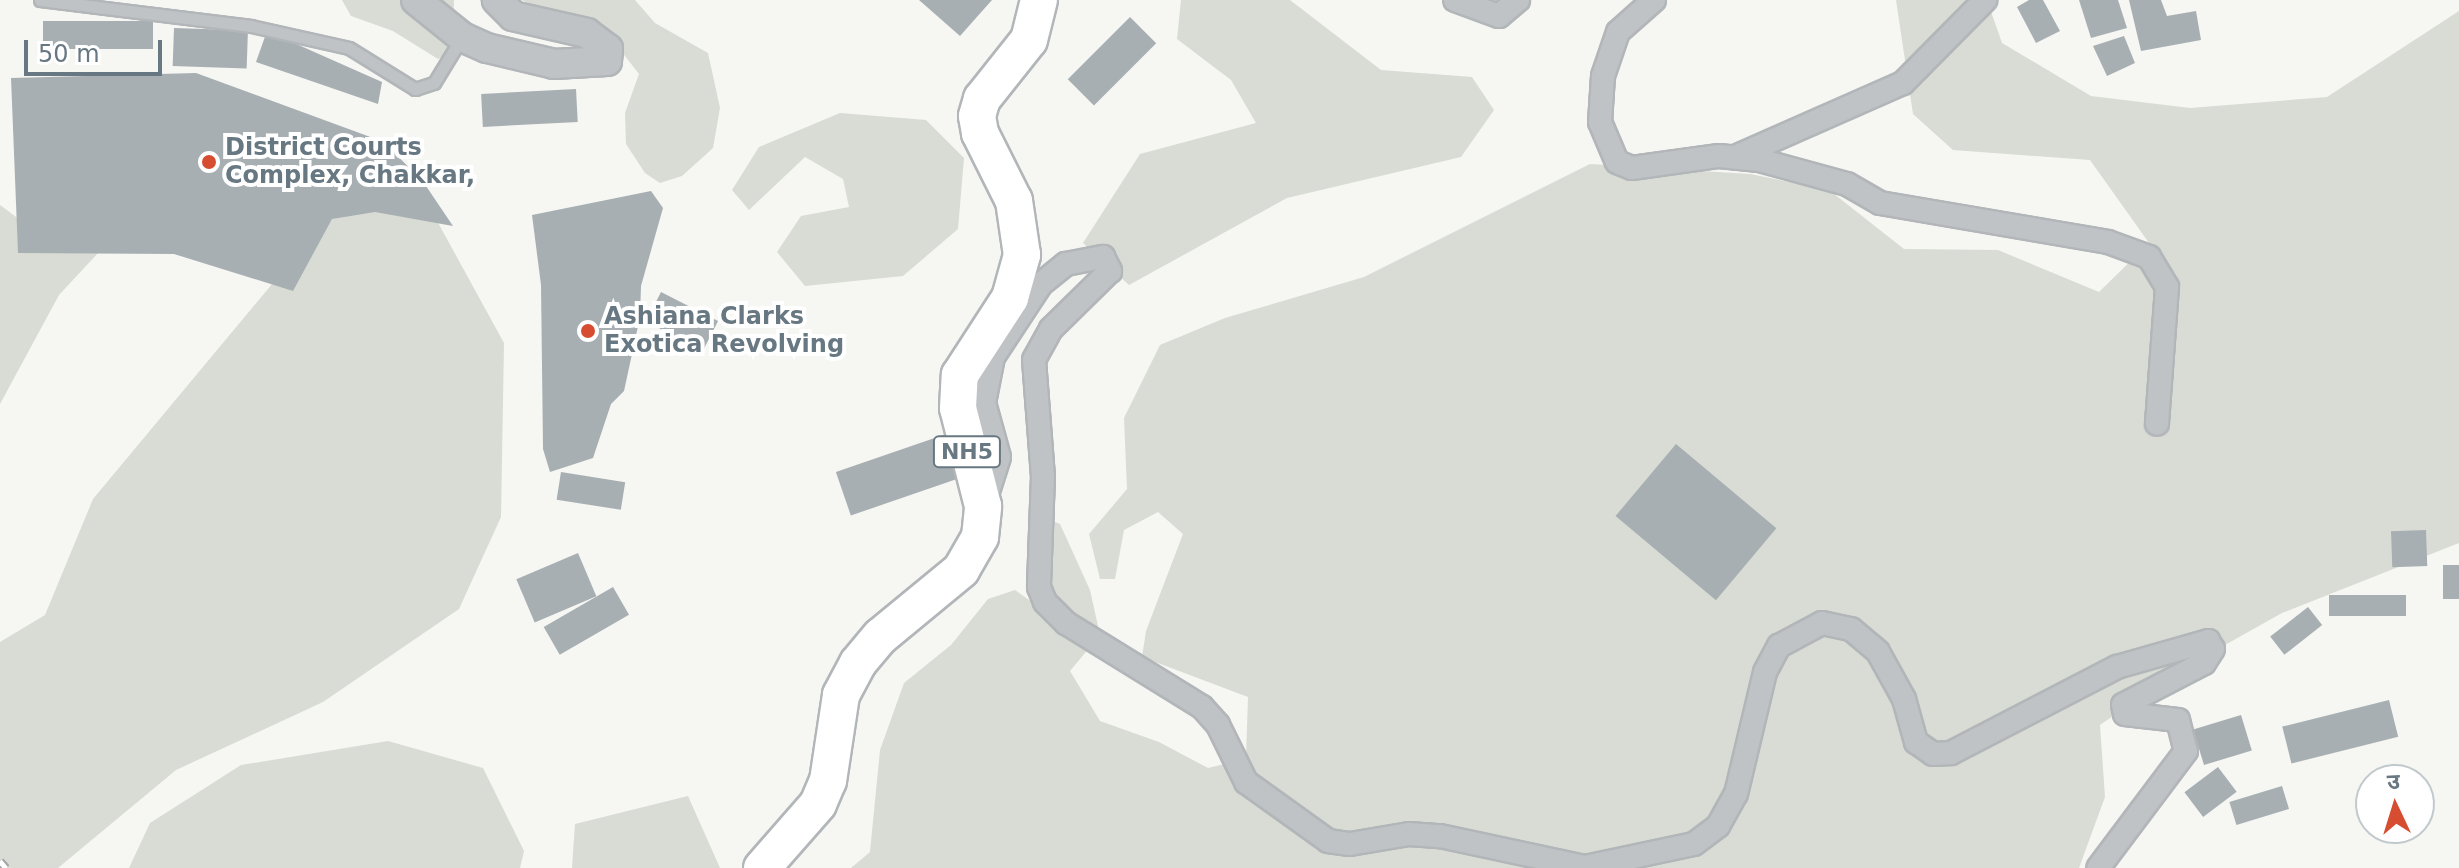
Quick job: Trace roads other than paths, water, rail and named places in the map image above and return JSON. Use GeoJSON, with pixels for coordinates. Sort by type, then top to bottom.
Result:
{"type":"FeatureCollection","features":[{"type":"Feature","properties":{"kind":"highway","name":"NH5"},"geometry":{"type":"LineString","coordinates":[[762,868],[818,804],[828,781],[841,695],[858,663],[881,636],[961,570],[980,537],[983,506],[958,408],[960,375],[1010,298],[1022,255],[1014,201],[980,133],[977,116],[982,99],[1029,40],[1039,0]]}},
{"type":"Feature","properties":{"kind":"street"},"geometry":{"type":"LineString","coordinates":[[416,0],[462,37],[487,48],[554,64],[607,61],[608,49],[587,33],[513,16],[497,0]]}},
{"type":"Feature","properties":{"kind":"street"},"geometry":{"type":"LineString","coordinates":[[1455,0],[1499,16],[1518,0]]}},
{"type":"Feature","properties":{"kind":"street"},"geometry":{"type":"LineString","coordinates":[[1654,0],[1623,25],[1611,46],[1600,96],[1607,147],[1620,165],[1632,168],[1735,157],[1903,83],[1985,0]]}},
{"type":"Feature","properties":{"kind":"street"},"geometry":{"type":"LineString","coordinates":[[1735,157],[1847,184],[1880,203],[2108,242],[2149,257],[2167,287],[2157,424]]}},
{"type":"Feature","properties":{"kind":"street"},"geometry":{"type":"LineString","coordinates":[[983,506],[999,457],[984,403],[993,357],[1041,284],[1066,264],[1103,257],[1110,271],[1051,329],[1034,360],[1043,476],[1039,587],[1045,602],[1066,623],[1202,707],[1218,725],[1246,782],[1328,841],[1350,844],[1409,834],[1440,836],[1585,867],[1694,844],[1718,826],[1736,794],[1765,672],[1779,646],[1822,623],[1851,629],[1878,652],[1904,699],[1916,742],[1933,754],[1951,753],[2117,667],[2208,641],[2213,649],[2204,663],[2123,705],[2125,714],[2178,720],[2186,751],[2098,868]]}},
{"type":"Feature","properties":{"kind":"lane"},"geometry":{"type":"LineString","coordinates":[[40,0],[251,26],[349,48],[415,89],[434,83],[462,37]]}},
{"type":"Feature","properties":{"kind":"railway"},"geometry":{"type":"LineString","coordinates":[[0,861],[6,868]]}},
{"type":"Feature","properties":{"kind":"place","name":"District Courts Complex, Chakkar,"},"geometry":{"type":"Point","coordinates":[209,162]}},
{"type":"Feature","properties":{"kind":"place","name":"Ashiana Clarks Exotica Revolving"},"geometry":{"type":"Point","coordinates":[588,331]}}]}
